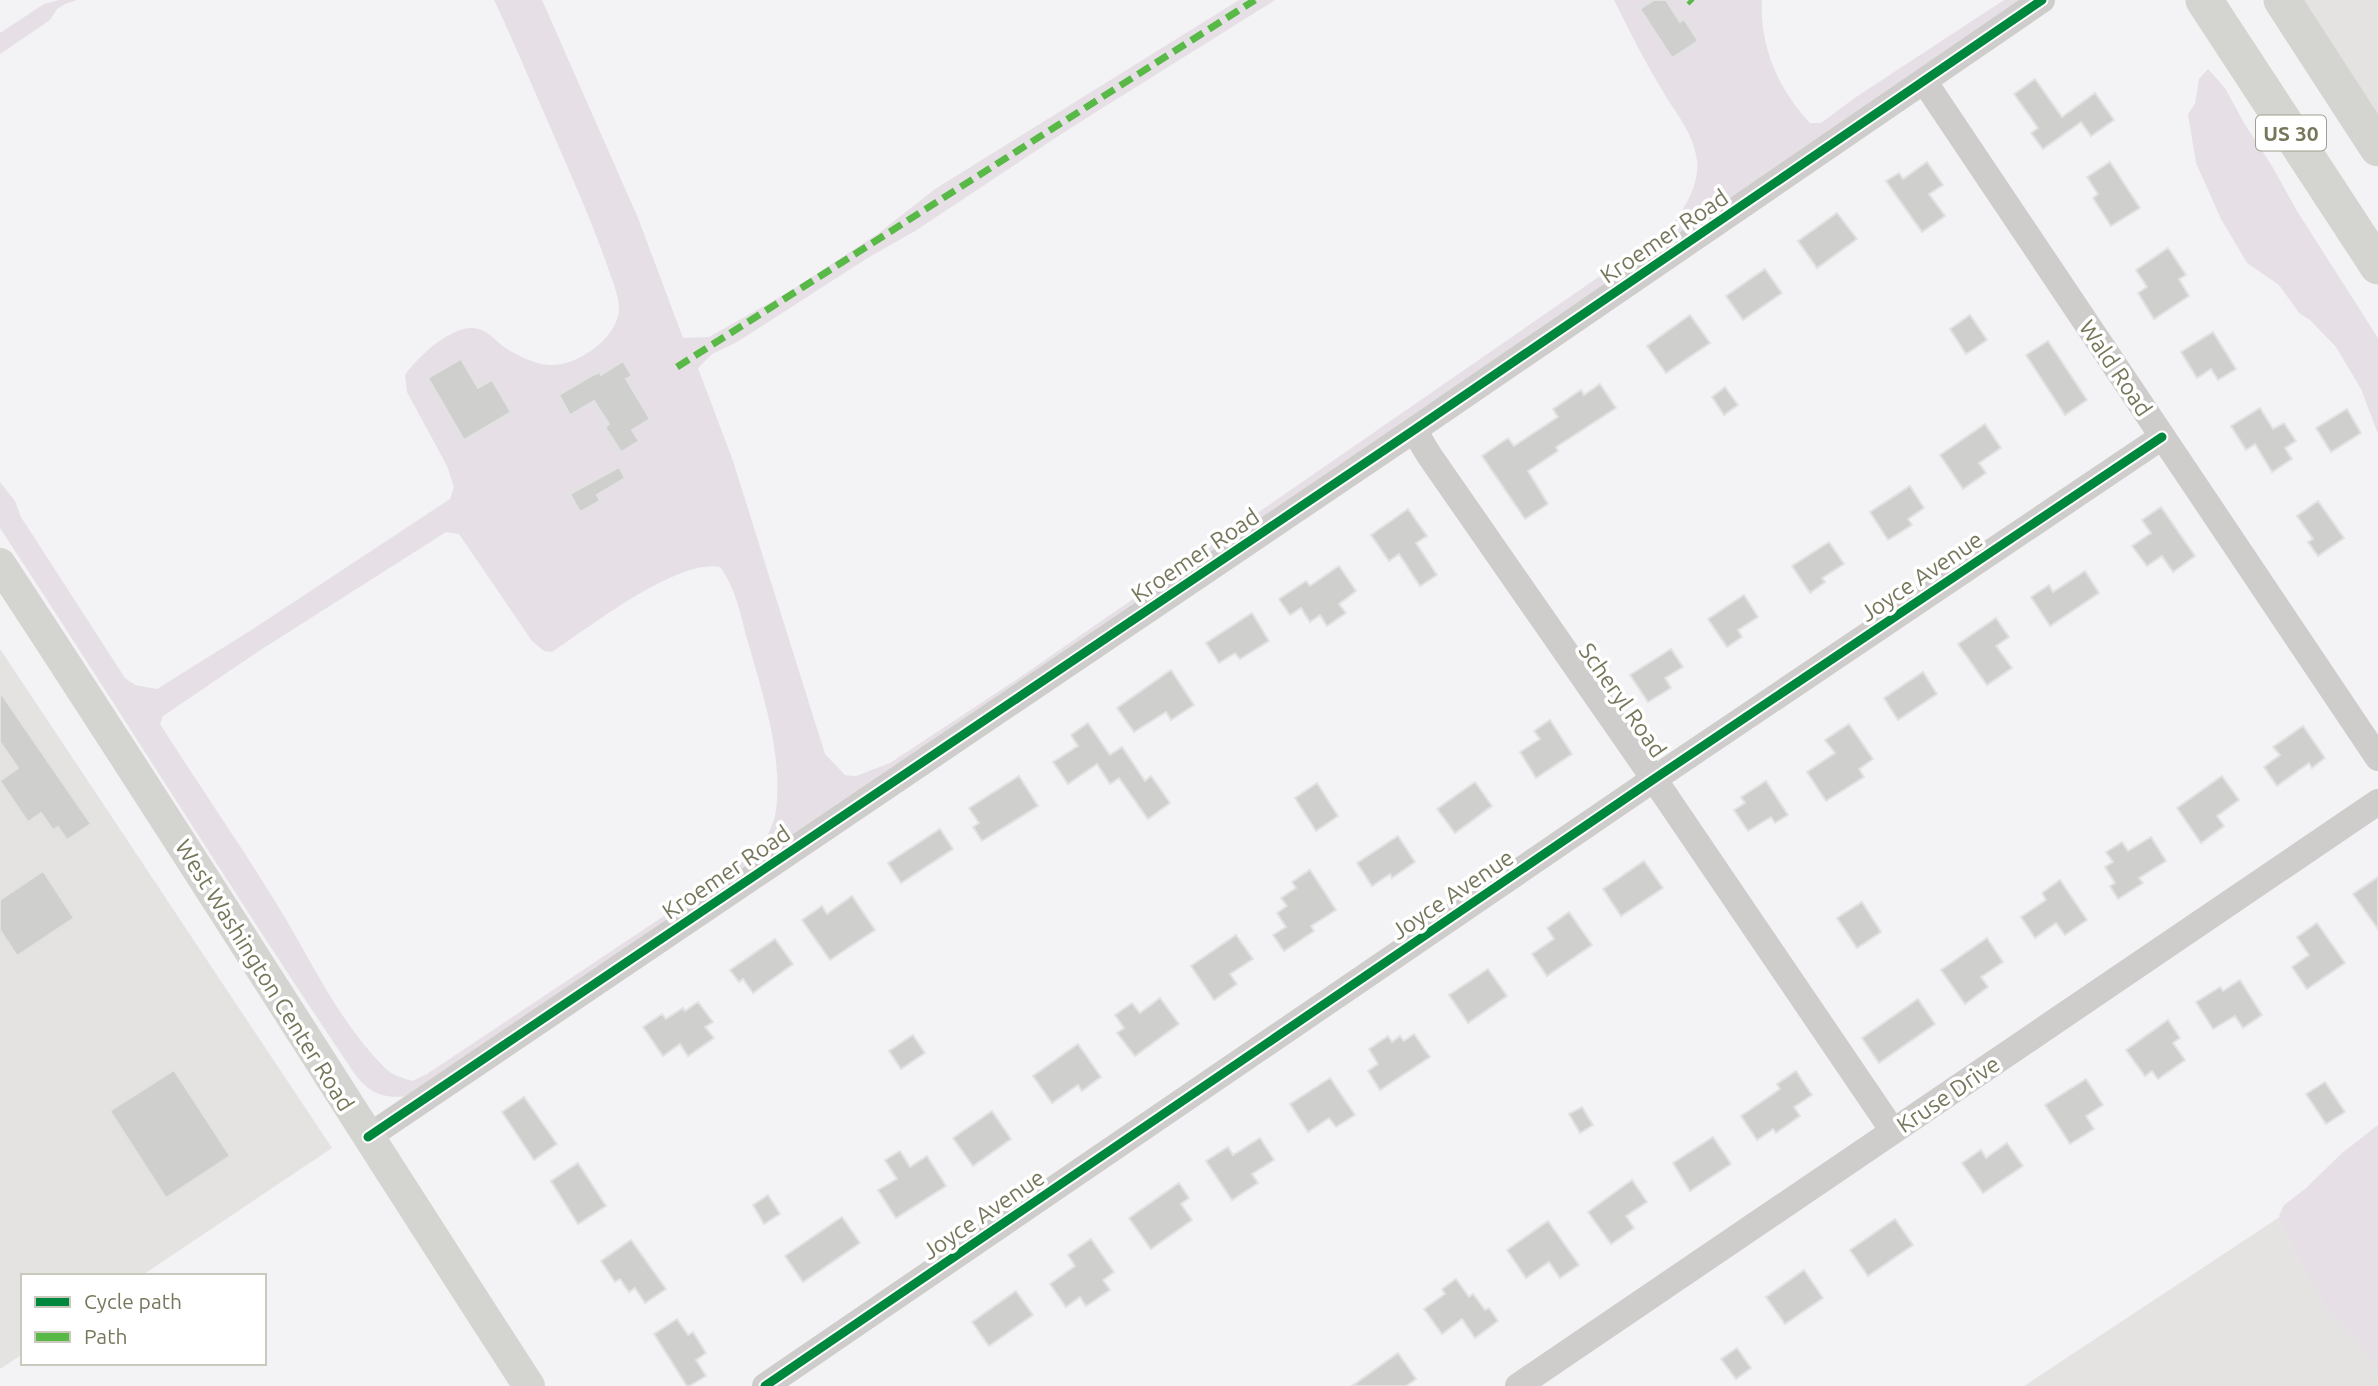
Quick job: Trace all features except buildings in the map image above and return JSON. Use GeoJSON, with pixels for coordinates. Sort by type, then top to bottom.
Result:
{"type":"FeatureCollection","features":[{"type":"Feature","properties":{"kind":"highway","name":"US 30"},"geometry":{"type":"LineString","coordinates":[[2204,0],[2378,266]]}},
{"type":"Feature","properties":{"kind":"highway","name":"US 30"},"geometry":{"type":"LineString","coordinates":[[2282,0],[2378,148]]}},
{"type":"Feature","properties":{"kind":"main road","name":"West Washington Center Road"},"geometry":{"type":"LineString","coordinates":[[0,564],[529,1386]]}},
{"type":"Feature","properties":{"kind":"street","name":"Kroemer Road"},"geometry":{"type":"LineString","coordinates":[[368,1137],[1414,430],[2042,0]]}},
{"type":"Feature","properties":{"kind":"street","name":"Wald Road"},"geometry":{"type":"LineString","coordinates":[[1924,81],[2378,758]]}},
{"type":"Feature","properties":{"kind":"street","name":"Scheryl Road"},"geometry":{"type":"LineString","coordinates":[[1414,430],[1893,1131]]}},
{"type":"Feature","properties":{"kind":"street","name":"Joyce Avenue"},"geometry":{"type":"LineString","coordinates":[[765,1386],[1654,779],[2162,437]]}},
{"type":"Feature","properties":{"kind":"street","name":"Kruse Drive"},"geometry":{"type":"LineString","coordinates":[[1518,1386],[2378,802]]}},
{"type":"Feature","properties":{"kind":"shaded area"},"geometry":{"type":"Polygon","coordinates":[[[59,0],[77,0],[57,9],[50,20],[0,54],[0,33],[44,4],[59,0]]]}},
{"type":"Feature","properties":{"kind":"shaded area"},"geometry":{"type":"Polygon","coordinates":[[[494,0],[542,0],[638,218],[683,338],[709,337],[789,292],[879,233],[935,189],[1239,0],[1275,0],[1069,129],[915,231],[866,259],[737,342],[712,354],[698,368],[733,461],[825,754],[845,775],[856,776],[890,763],[1016,680],[1668,229],[1685,207],[1696,179],[1697,161],[1693,143],[1651,72],[1614,0],[1762,0],[1764,34],[1780,82],[1810,123],[1821,123],[2004,0],[2023,0],[1088,638],[410,1096],[392,1097],[372,1090],[354,1073],[0,528],[0,482],[15,501],[21,517],[125,678],[135,685],[157,689],[450,499],[454,487],[447,466],[407,392],[405,375],[411,368],[437,343],[468,328],[485,332],[509,350],[537,363],[548,365],[571,361],[603,341],[611,332],[619,311],[615,288],[593,229],[494,0]],[[446,532],[262,649],[163,716],[160,724],[272,896],[343,1016],[384,1067],[412,1081],[427,1074],[661,918],[758,850],[769,832],[776,811],[777,768],[770,725],[737,603],[720,567],[702,567],[657,584],[633,597],[552,652],[544,651],[532,641],[459,534],[446,532]]]}},
{"type":"Feature","properties":{"kind":"shaded area"},"geometry":{"type":"Polygon","coordinates":[[[2287,0],[2378,0],[2378,137],[2287,0]]]}},
{"type":"Feature","properties":{"kind":"shaded area"},"geometry":{"type":"Polygon","coordinates":[[[2208,69],[2225,88],[2297,211],[2378,338],[2378,434],[2361,389],[2336,347],[2310,320],[2300,314],[2279,285],[2247,263],[2221,219],[2196,163],[2188,114],[2195,104],[2199,79],[2208,69]]]}},
{"type":"Feature","properties":{"kind":"shaded area"},"geometry":{"type":"Polygon","coordinates":[[[0,649],[332,1148],[144,1274],[21,1274],[21,1355],[0,1369],[0,649]]]}},
{"type":"Feature","properties":{"kind":"shaded area"},"geometry":{"type":"Polygon","coordinates":[[[2378,1125],[2378,1372],[2365,1350],[2331,1314],[2299,1260],[2279,1216],[2284,1205],[2378,1125]]]}},
{"type":"Feature","properties":{"kind":"shaded area"},"geometry":{"type":"Polygon","coordinates":[[[2378,1152],[2378,1386],[2024,1386],[2378,1152]]]}},
{"type":"Feature","properties":{"kind":"marked path"},"geometry":{"type":"LineString","coordinates":[[677,367],[1255,0]]}},
{"type":"Feature","properties":{"kind":"marked path"},"geometry":{"type":"LineString","coordinates":[[1689,0],[1692,3]]}},
{"type":"Feature","properties":{"kind":"cycle path"},"geometry":{"type":"LineString","coordinates":[[368,1137],[1414,430],[2042,0]]}},
{"type":"Feature","properties":{"kind":"cycle path"},"geometry":{"type":"LineString","coordinates":[[765,1386],[1654,779],[2162,437]]}}]}
